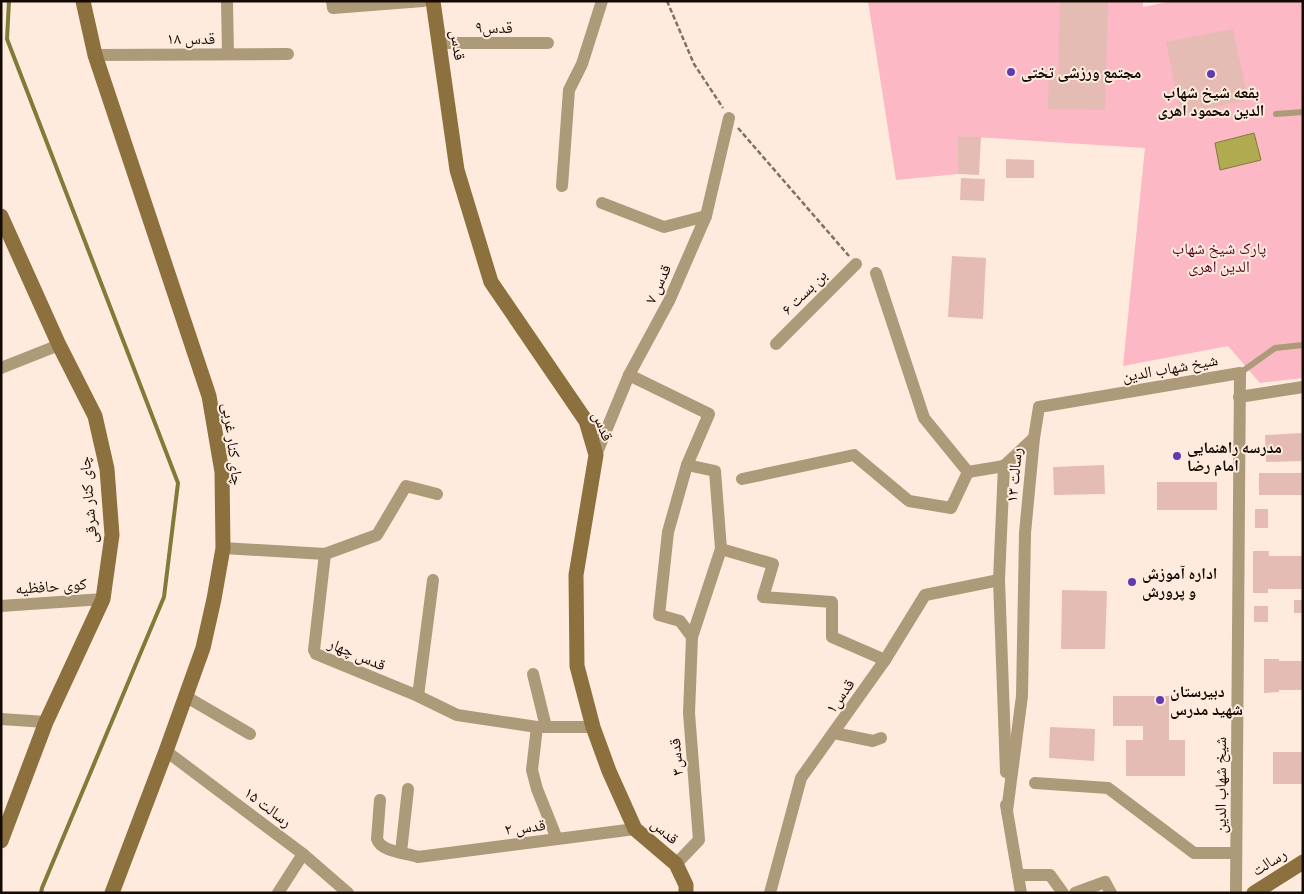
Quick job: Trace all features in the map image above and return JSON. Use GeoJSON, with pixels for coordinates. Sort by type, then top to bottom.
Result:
{"type":"FeatureCollection","features":[{"type":"Feature","properties":{"kind":"street","name":"چای کنار غربی"},"geometry":{"type":"LineString","coordinates":[[83,1],[95,55],[209,396],[222,472],[223,548],[203,648],[112,893]]}},
{"type":"Feature","properties":{"kind":"street"},"geometry":{"type":"LineString","coordinates":[[227,1],[228,54]]}},
{"type":"Feature","properties":{"kind":"street"},"geometry":{"type":"LineString","coordinates":[[332,1],[332,8],[423,1]]}},
{"type":"Feature","properties":{"kind":"street","name":"قدس"},"geometry":{"type":"LineString","coordinates":[[433,1],[457,170],[491,282],[586,422],[596,456],[576,575],[577,666],[593,727],[609,772],[635,829],[676,864],[686,885],[686,893]]}},
{"type":"Feature","properties":{"kind":"street"},"geometry":{"type":"LineString","coordinates":[[562,186],[569,90],[582,64],[602,1]]}},
{"type":"Feature","properties":{"kind":"street","name":"قدس۹"},"geometry":{"type":"LineString","coordinates":[[440,43],[548,43]]}},
{"type":"Feature","properties":{"kind":"street","name":"قدس ۱۸"},"geometry":{"type":"LineString","coordinates":[[95,55],[288,54]]}},
{"type":"Feature","properties":{"kind":"street","name":"قدس ۷"},"geometry":{"type":"LineString","coordinates":[[596,456],[629,375],[669,301],[706,216],[729,118]]}},
{"type":"Feature","properties":{"kind":"street"},"geometry":{"type":"LineString","coordinates":[[602,203],[664,227],[706,216]]}},
{"type":"Feature","properties":{"kind":"street","name":"چای کنار شرقی"},"geometry":{"type":"LineString","coordinates":[[1,216],[59,345],[95,416],[107,469],[112,535],[103,599],[46,722],[1,841]]}},
{"type":"Feature","properties":{"kind":"street","name":"بن بست ۶"},"geometry":{"type":"LineString","coordinates":[[776,344],[856,264]]}},
{"type":"Feature","properties":{"kind":"street"},"geometry":{"type":"LineString","coordinates":[[876,273],[924,418],[968,472]]}},
{"type":"Feature","properties":{"kind":"street"},"geometry":{"type":"LineString","coordinates":[[1,368],[59,345]]}},
{"type":"Feature","properties":{"kind":"street","name":"شیخ شهاب الدین"},"geometry":{"type":"LineString","coordinates":[[1034,438],[1039,407],[1240,373],[1236,893]]}},
{"type":"Feature","properties":{"kind":"street"},"geometry":{"type":"LineString","coordinates":[[629,375],[709,414],[687,465],[668,532],[659,614],[680,621],[692,637]]}},
{"type":"Feature","properties":{"kind":"street"},"geometry":{"type":"LineString","coordinates":[[1239,397],[1303,387]]}},
{"type":"Feature","properties":{"kind":"street","name":"رسالت ۱۳"},"geometry":{"type":"LineString","coordinates":[[1021,893],[1007,812],[999,580],[1004,466],[1034,438]]}},
{"type":"Feature","properties":{"kind":"street","name":"رسالت ۱۳"},"geometry":{"type":"LineString","coordinates":[[1007,812],[1022,696],[1025,533],[1034,438]]}},
{"type":"Feature","properties":{"kind":"street"},"geometry":{"type":"LineString","coordinates":[[742,480],[854,455],[909,501],[951,508],[968,472]]}},
{"type":"Feature","properties":{"kind":"street","name":"قدس۳"},"geometry":{"type":"LineString","coordinates":[[676,864],[699,840],[689,713],[692,637],[721,549],[715,471],[687,465]]}},
{"type":"Feature","properties":{"kind":"street"},"geometry":{"type":"LineString","coordinates":[[968,472],[1004,466]]}},
{"type":"Feature","properties":{"kind":"street"},"geometry":{"type":"LineString","coordinates":[[223,548],[325,554],[377,535],[406,486],[437,494]]}},
{"type":"Feature","properties":{"kind":"street"},"geometry":{"type":"LineString","coordinates":[[721,549],[773,564],[763,596],[832,602],[832,637],[885,660]]}},
{"type":"Feature","properties":{"kind":"street","name":"قدس چهار"},"geometry":{"type":"LineString","coordinates":[[325,554],[314,650],[316,654],[418,696],[458,715],[542,727],[593,727]]}},
{"type":"Feature","properties":{"kind":"street"},"geometry":{"type":"LineString","coordinates":[[418,696],[433,580]]}},
{"type":"Feature","properties":{"kind":"street","name":"قدس۱"},"geometry":{"type":"LineString","coordinates":[[770,893],[801,778],[885,660],[925,596],[999,580]]}},
{"type":"Feature","properties":{"kind":"street","name":"کوی حافظیه"},"geometry":{"type":"LineString","coordinates":[[1,606],[103,599]]}},
{"type":"Feature","properties":{"kind":"street"},"geometry":{"type":"LineString","coordinates":[[532,674],[542,727],[532,770],[537,789],[557,839]]}},
{"type":"Feature","properties":{"kind":"street"},"geometry":{"type":"LineString","coordinates":[[186,696],[250,734]]}},
{"type":"Feature","properties":{"kind":"street"},"geometry":{"type":"LineString","coordinates":[[1,720],[46,722]]}},
{"type":"Feature","properties":{"kind":"street"},"geometry":{"type":"LineString","coordinates":[[834,733],[873,741],[881,738]]}},
{"type":"Feature","properties":{"kind":"street","name":"رسالت ۱۵"},"geometry":{"type":"LineString","coordinates":[[166,751],[303,854],[348,893]]}},
{"type":"Feature","properties":{"kind":"street"},"geometry":{"type":"LineString","coordinates":[[1035,783],[1108,788],[1194,853],[1236,853]]}},
{"type":"Feature","properties":{"kind":"street"},"geometry":{"type":"LineString","coordinates":[[380,800],[377,838],[379,844],[401,852],[408,789]]}},
{"type":"Feature","properties":{"kind":"street","name":"قدس ۲"},"geometry":{"type":"LineString","coordinates":[[401,852],[418,857],[635,829]]}},
{"type":"Feature","properties":{"kind":"street"},"geometry":{"type":"LineString","coordinates":[[278,893],[303,854]]}},
{"type":"Feature","properties":{"kind":"street","name":"رسالت"},"geometry":{"type":"LineString","coordinates":[[1254,893],[1303,862]]}},
{"type":"Feature","properties":{"kind":"street"},"geometry":{"type":"LineString","coordinates":[[1018,875],[1050,875],[1063,893]]}},
{"type":"Feature","properties":{"kind":"street"},"geometry":{"type":"LineString","coordinates":[[1075,893],[1105,882],[1111,893]]}},
{"type":"Feature","properties":{"kind":"lane"},"geometry":{"type":"LineString","coordinates":[[1276,114],[1303,112]]}},
{"type":"Feature","properties":{"kind":"lane"},"geometry":{"type":"LineString","coordinates":[[1240,373],[1275,348],[1303,345]]}},
{"type":"Feature","properties":{"kind":"path"},"geometry":{"type":"LineString","coordinates":[[667,1],[694,64],[729,118],[856,264]]}},
{"type":"Feature","properties":{"kind":"green space","name":"پارک شیخ شهاب الدین اهری"},"geometry":{"type":"Polygon","coordinates":[[[868,1],[1143,1],[1143,7],[1172,1],[1303,1],[1303,378],[1260,383],[1228,346],[1123,366],[1145,148],[958,136],[958,174],[896,180],[868,1]]]}},
{"type":"Feature","properties":{"kind":"shaded area"},"geometry":{"type":"Polygon","coordinates":[[[1254,133],[1261,160],[1220,170],[1215,143],[1254,133]]]}},
{"type":"Feature","properties":{"kind":"building"},"geometry":{"type":"Polygon","coordinates":[[[1060,1],[1108,1],[1105,110],[1048,109],[1049,74],[1058,74],[1060,1]]]}},
{"type":"Feature","properties":{"kind":"building"},"geometry":{"type":"Polygon","coordinates":[[[1233,29],[1248,100],[1181,114],[1166,42],[1233,29]]]}},
{"type":"Feature","properties":{"kind":"building"},"geometry":{"type":"Polygon","coordinates":[[[958,136],[981,137],[979,175],[958,174],[958,136]]]}},
{"type":"Feature","properties":{"kind":"building"},"geometry":{"type":"Polygon","coordinates":[[[1006,159],[1034,160],[1034,178],[1006,178],[1006,159]]]}},
{"type":"Feature","properties":{"kind":"building"},"geometry":{"type":"Polygon","coordinates":[[[961,178],[985,179],[984,201],[960,200],[961,178]]]}},
{"type":"Feature","properties":{"kind":"building"},"geometry":{"type":"Polygon","coordinates":[[[952,256],[986,258],[983,319],[948,317],[952,256]]]}},
{"type":"Feature","properties":{"kind":"building"},"geometry":{"type":"Polygon","coordinates":[[[1303,433],[1303,461],[1266,462],[1265,435],[1303,433]]]}},
{"type":"Feature","properties":{"kind":"building"},"geometry":{"type":"Polygon","coordinates":[[[1104,465],[1105,494],[1054,495],[1053,467],[1104,465]]]}},
{"type":"Feature","properties":{"kind":"building"},"geometry":{"type":"Polygon","coordinates":[[[1259,473],[1303,473],[1303,495],[1259,495],[1259,473]]]}},
{"type":"Feature","properties":{"kind":"building"},"geometry":{"type":"Polygon","coordinates":[[[1157,482],[1217,482],[1217,510],[1157,510],[1157,482]]]}},
{"type":"Feature","properties":{"kind":"building"},"geometry":{"type":"Polygon","coordinates":[[[1255,509],[1268,509],[1268,528],[1255,528],[1255,509]]]}},
{"type":"Feature","properties":{"kind":"building"},"geometry":{"type":"Polygon","coordinates":[[[1253,551],[1269,551],[1269,556],[1303,556],[1303,589],[1268,589],[1268,593],[1253,593],[1253,551]]]}},
{"type":"Feature","properties":{"kind":"building"},"geometry":{"type":"Polygon","coordinates":[[[1062,590],[1107,591],[1105,649],[1061,649],[1062,590]]]}},
{"type":"Feature","properties":{"kind":"building"},"geometry":{"type":"Polygon","coordinates":[[[1294,600],[1303,600],[1303,613],[1294,613],[1294,600]]]}},
{"type":"Feature","properties":{"kind":"building"},"geometry":{"type":"Polygon","coordinates":[[[1254,606],[1268,606],[1268,622],[1254,622],[1254,606]]]}},
{"type":"Feature","properties":{"kind":"building"},"geometry":{"type":"Polygon","coordinates":[[[1264,659],[1303,661],[1303,690],[1279,690],[1279,692],[1264,693],[1264,659]]]}},
{"type":"Feature","properties":{"kind":"building"},"geometry":{"type":"Polygon","coordinates":[[[1113,696],[1169,696],[1169,740],[1185,740],[1185,776],[1126,776],[1126,740],[1143,740],[1143,726],[1113,726],[1113,696]]]}},
{"type":"Feature","properties":{"kind":"building"},"geometry":{"type":"Polygon","coordinates":[[[1050,727],[1095,729],[1094,761],[1049,758],[1050,727]]]}},
{"type":"Feature","properties":{"kind":"building"},"geometry":{"type":"Polygon","coordinates":[[[1273,752],[1303,752],[1303,784],[1273,784],[1273,752]]]}},
{"type":"Feature","properties":{"kind":"waterway"},"geometry":{"type":"LineString","coordinates":[[9,1],[7,39],[178,483],[164,597],[41,893]]}},
{"type":"Feature","properties":{"kind":"place","name":"مجتمع ورزشی تختی"},"geometry":{"type":"Point","coordinates":[1011,72]}},
{"type":"Feature","properties":{"kind":"place","name":"بقعه شیخ شهاب الدین محمود اهرى"},"geometry":{"type":"Point","coordinates":[1211,74]}},
{"type":"Feature","properties":{"kind":"place","name":"مدرسه راهنمایی امام رضا"},"geometry":{"type":"Point","coordinates":[1177,456]}},
{"type":"Feature","properties":{"kind":"place","name":"اداره آموزش و پرورش"},"geometry":{"type":"Point","coordinates":[1132,582]}},
{"type":"Feature","properties":{"kind":"place","name":"دبیرستان شهید مدرس"},"geometry":{"type":"Point","coordinates":[1160,700]}}]}
